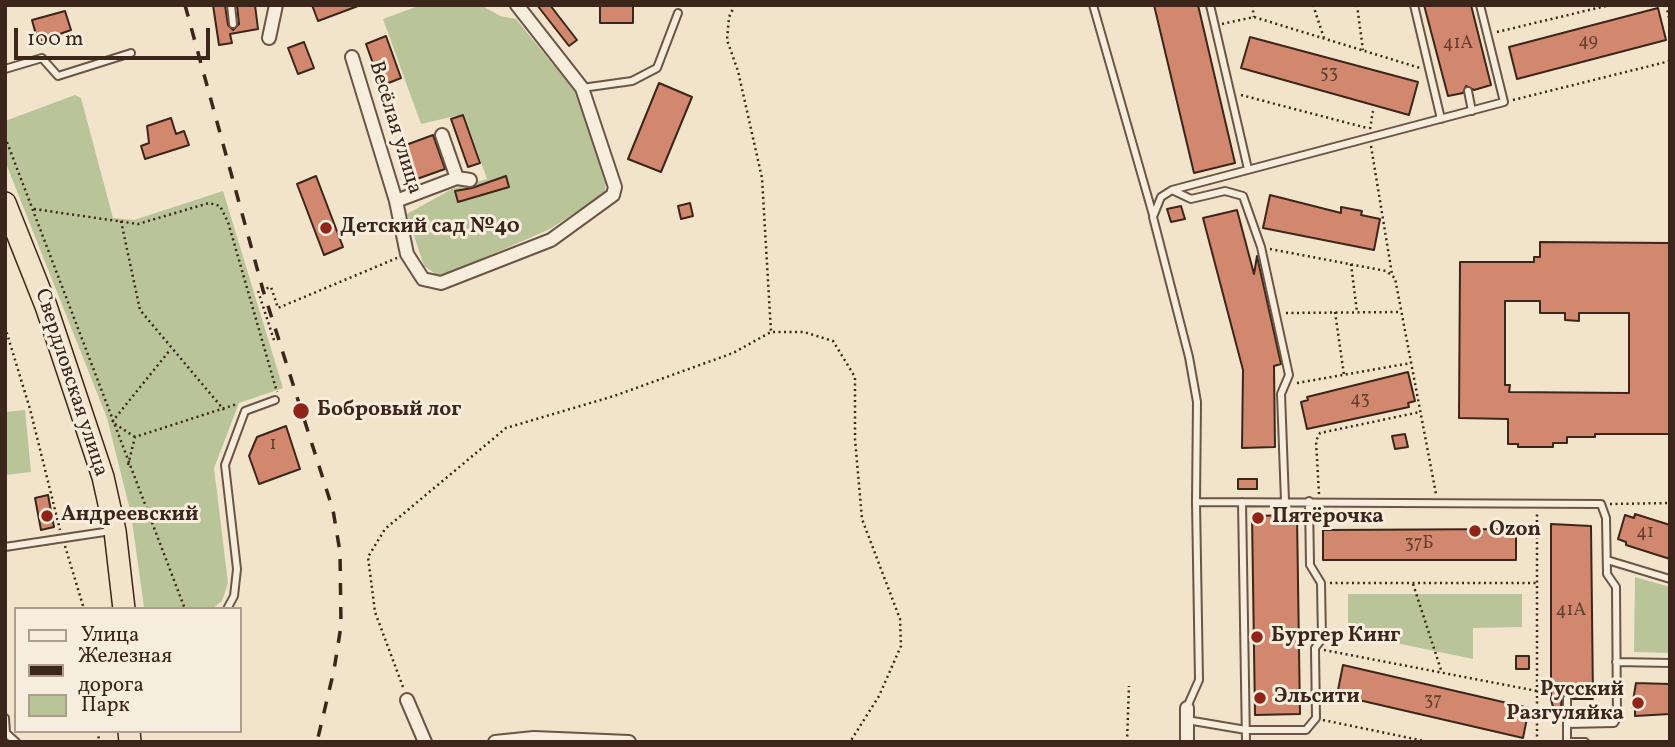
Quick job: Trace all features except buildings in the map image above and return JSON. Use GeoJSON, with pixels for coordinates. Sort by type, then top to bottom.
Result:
{"type":"FeatureCollection","features":[{"type":"Feature","properties":{"kind":"highway","name":"Свердловская улица"},"geometry":{"type":"LineString","coordinates":[[7,214],[46,306],[83,415],[115,531],[124,607]]}},
{"type":"Feature","properties":{"kind":"street"},"geometry":{"type":"LineString","coordinates":[[269,38],[276,5]]}},
{"type":"Feature","properties":{"kind":"street"},"geometry":{"type":"LineString","coordinates":[[517,5],[582,88]]}},
{"type":"Feature","properties":{"kind":"street","name":"Весёлая улица"},"geometry":{"type":"LineString","coordinates":[[352,57],[396,201],[407,254],[424,279],[441,284],[551,240],[613,195],[615,187],[582,88]]}},
{"type":"Feature","properties":{"kind":"street"},"geometry":{"type":"LineString","coordinates":[[396,201],[463,179],[442,135]]}},
{"type":"Feature","properties":{"kind":"street"},"geometry":{"type":"LineString","coordinates":[[407,701],[425,742]]}},
{"type":"Feature","properties":{"kind":"street"},"geometry":{"type":"LineString","coordinates":[[1187,714],[1187,742]]}},
{"type":"Feature","properties":{"kind":"street"},"geometry":{"type":"LineString","coordinates":[[495,742],[534,738],[629,742]]}},
{"type":"Feature","properties":{"kind":"lane"},"geometry":{"type":"LineString","coordinates":[[231,5],[233,24]]}},
{"type":"Feature","properties":{"kind":"lane"},"geometry":{"type":"LineString","coordinates":[[1093,5],[1153,217],[1189,357],[1197,402],[1199,680],[1187,714],[1246,730],[1306,730],[1316,718],[1315,648],[1322,639],[1321,583],[1310,565],[1309,501]]}},
{"type":"Feature","properties":{"kind":"lane"},"geometry":{"type":"LineString","coordinates":[[1210,5],[1248,169]]}},
{"type":"Feature","properties":{"kind":"lane"},"geometry":{"type":"LineString","coordinates":[[1414,5],[1441,119]]}},
{"type":"Feature","properties":{"kind":"lane"},"geometry":{"type":"LineString","coordinates":[[1153,217],[1161,197],[1172,190],[1504,102],[1480,5]]}},
{"type":"Feature","properties":{"kind":"lane"},"geometry":{"type":"LineString","coordinates":[[582,88],[632,81],[657,68],[678,13]]}},
{"type":"Feature","properties":{"kind":"lane"},"geometry":{"type":"LineString","coordinates":[[5,69],[42,58],[58,76],[131,54]]}},
{"type":"Feature","properties":{"kind":"lane"},"geometry":{"type":"LineString","coordinates":[[1468,91],[1472,111]]}},
{"type":"Feature","properties":{"kind":"lane"},"geometry":{"type":"LineString","coordinates":[[1172,190],[1191,198],[1225,191],[1243,196],[1261,247],[1289,374],[1281,394],[1285,501]]}},
{"type":"Feature","properties":{"kind":"lane"},"geometry":{"type":"LineString","coordinates":[[228,607],[234,596],[237,569],[225,465],[245,411],[275,400]]}},
{"type":"Feature","properties":{"kind":"lane"},"geometry":{"type":"LineString","coordinates":[[1196,502],[1537,501],[1601,504],[1606,518],[1606,574],[1616,587],[1617,718],[1614,723],[1567,724]]}},
{"type":"Feature","properties":{"kind":"lane"},"geometry":{"type":"LineString","coordinates":[[1242,502],[1246,742]]}},
{"type":"Feature","properties":{"kind":"lane"},"geometry":{"type":"LineString","coordinates":[[5,547],[115,531]]}},
{"type":"Feature","properties":{"kind":"lane"},"geometry":{"type":"LineString","coordinates":[[1607,560],[1670,579]]}},
{"type":"Feature","properties":{"kind":"lane"},"geometry":{"type":"LineString","coordinates":[[1616,662],[1670,663]]}},
{"type":"Feature","properties":{"kind":"lane"},"geometry":{"type":"LineString","coordinates":[[1567,699],[1567,742],[1585,742]]}},
{"type":"Feature","properties":{"kind":"lane"},"geometry":{"type":"LineString","coordinates":[[5,719],[6,733],[16,742]]}},
{"type":"Feature","properties":{"kind":"path"},"geometry":{"type":"LineString","coordinates":[[735,5],[729,17],[727,40],[762,178],[771,332]]}},
{"type":"Feature","properties":{"kind":"path"},"geometry":{"type":"LineString","coordinates":[[1252,5],[1254,17]]}},
{"type":"Feature","properties":{"kind":"path"},"geometry":{"type":"LineString","coordinates":[[1314,5],[1324,38]]}},
{"type":"Feature","properties":{"kind":"path"},"geometry":{"type":"LineString","coordinates":[[1357,5],[1363,50]]}},
{"type":"Feature","properties":{"kind":"path"},"geometry":{"type":"LineString","coordinates":[[1487,34],[1610,5]]}},
{"type":"Feature","properties":{"kind":"path"},"geometry":{"type":"LineString","coordinates":[[1666,5],[1670,22]]}},
{"type":"Feature","properties":{"kind":"path"},"geometry":{"type":"LineString","coordinates":[[1215,26],[1254,17],[1430,71]]}},
{"type":"Feature","properties":{"kind":"path"},"geometry":{"type":"LineString","coordinates":[[1504,102],[1670,61]]}},
{"type":"Feature","properties":{"kind":"path"},"geometry":{"type":"LineString","coordinates":[[1230,93],[1370,129]]}},
{"type":"Feature","properties":{"kind":"path"},"geometry":{"type":"LineString","coordinates":[[1373,111],[1370,138],[1392,274],[1437,501]]}},
{"type":"Feature","properties":{"kind":"path"},"geometry":{"type":"LineString","coordinates":[[5,137],[128,465],[185,607]]}},
{"type":"Feature","properties":{"kind":"path"},"geometry":{"type":"LineString","coordinates":[[34,209],[138,224],[209,204],[220,206],[228,222],[278,387],[275,400]]}},
{"type":"Feature","properties":{"kind":"path"},"geometry":{"type":"LineString","coordinates":[[121,221],[140,310],[225,410]]}},
{"type":"Feature","properties":{"kind":"path"},"geometry":{"type":"LineString","coordinates":[[1261,247],[1392,274]]}},
{"type":"Feature","properties":{"kind":"path"},"geometry":{"type":"LineString","coordinates":[[274,340],[258,291],[271,287],[278,309],[407,254]]}},
{"type":"Feature","properties":{"kind":"path"},"geometry":{"type":"LineString","coordinates":[[1351,264],[1357,312]]}},
{"type":"Feature","properties":{"kind":"path"},"geometry":{"type":"LineString","coordinates":[[1335,312],[1343,375]]}},
{"type":"Feature","properties":{"kind":"path"},"geometry":{"type":"LineString","coordinates":[[1276,313],[1401,312]]}},
{"type":"Feature","properties":{"kind":"path"},"geometry":{"type":"LineString","coordinates":[[5,327],[83,607]]}},
{"type":"Feature","properties":{"kind":"path"},"geometry":{"type":"LineString","coordinates":[[407,701],[375,611],[373,598],[368,557],[385,529],[506,428],[614,396],[733,353],[771,332],[804,332],[833,341],[855,377],[855,439],[862,520],[900,619],[901,646],[879,696],[850,742]]}},
{"type":"Feature","properties":{"kind":"path"},"geometry":{"type":"LineString","coordinates":[[112,422],[171,349]]}},
{"type":"Feature","properties":{"kind":"path"},"geometry":{"type":"LineString","coordinates":[[1285,385],[1411,363]]}},
{"type":"Feature","properties":{"kind":"path"},"geometry":{"type":"LineString","coordinates":[[267,391],[278,387]]}},
{"type":"Feature","properties":{"kind":"path"},"geometry":{"type":"LineString","coordinates":[[112,422],[135,437],[246,401]]}},
{"type":"Feature","properties":{"kind":"path"},"geometry":{"type":"LineString","coordinates":[[1319,501],[1317,441],[1320,433],[1420,412]]}},
{"type":"Feature","properties":{"kind":"path"},"geometry":{"type":"LineString","coordinates":[[128,465],[135,437]]}},
{"type":"Feature","properties":{"kind":"path"},"geometry":{"type":"LineString","coordinates":[[1537,501],[1537,742]]}},
{"type":"Feature","properties":{"kind":"path"},"geometry":{"type":"LineString","coordinates":[[1601,504],[1670,503]]}},
{"type":"Feature","properties":{"kind":"path"},"geometry":{"type":"LineString","coordinates":[[1321,583],[1537,583]]}},
{"type":"Feature","properties":{"kind":"path"},"geometry":{"type":"LineString","coordinates":[[1413,584],[1441,671]]}},
{"type":"Feature","properties":{"kind":"path"},"geometry":{"type":"LineString","coordinates":[[1315,648],[1537,691]]}},
{"type":"Feature","properties":{"kind":"path"},"geometry":{"type":"LineString","coordinates":[[1127,742],[1129,686]]}},
{"type":"Feature","properties":{"kind":"path"},"geometry":{"type":"LineString","coordinates":[[1316,718],[1429,742]]}},
{"type":"Feature","properties":{"kind":"green space"},"geometry":{"type":"Polygon","coordinates":[[[421,5],[481,5],[500,16],[516,19],[577,94],[606,179],[605,193],[550,229],[440,277],[424,266],[407,214],[452,189],[487,179],[464,114],[421,124],[383,19],[421,5]]]}},
{"type":"Feature","properties":{"kind":"green space"},"geometry":{"type":"Polygon","coordinates":[[[75,95],[81,98],[113,218],[134,220],[223,191],[283,388],[239,403],[214,468],[228,583],[222,601],[214,607],[144,607],[131,514],[107,418],[5,161],[5,121],[75,95]]]}},
{"type":"Feature","properties":{"kind":"green space"},"geometry":{"type":"Polygon","coordinates":[[[25,410],[31,472],[5,475],[5,412],[25,410]]]}},
{"type":"Feature","properties":{"kind":"green space"},"geometry":{"type":"Polygon","coordinates":[[[1635,577],[1670,587],[1670,653],[1634,652],[1635,577]]]}},
{"type":"Feature","properties":{"kind":"green space"},"geometry":{"type":"Polygon","coordinates":[[[1348,594],[1522,594],[1522,627],[1473,628],[1473,659],[1348,633],[1348,594]]]}},
{"type":"Feature","properties":{"kind":"railway"},"geometry":{"type":"LineString","coordinates":[[185,5],[263,290],[333,510],[340,552],[341,626],[317,742]]}},
{"type":"Feature","properties":{"kind":"place","name":"Детский сад №40"},"geometry":{"type":"Point","coordinates":[326,228]}},
{"type":"Feature","properties":{"kind":"place","name":"Бобровый лог"},"geometry":{"type":"Point","coordinates":[301,411]}},
{"type":"Feature","properties":{"kind":"place","name":"Андреевский"},"geometry":{"type":"Point","coordinates":[47,516]}},
{"type":"Feature","properties":{"kind":"place","name":"Пятёрочка"},"geometry":{"type":"Point","coordinates":[1258,518]}},
{"type":"Feature","properties":{"kind":"place","name":"Ozon"},"geometry":{"type":"Point","coordinates":[1475,531]}},
{"type":"Feature","properties":{"kind":"place","name":"Бургер Кинг"},"geometry":{"type":"Point","coordinates":[1257,637]}},
{"type":"Feature","properties":{"kind":"place","name":"Эльсити"},"geometry":{"type":"Point","coordinates":[1260,698]}},
{"type":"Feature","properties":{"kind":"place","name":"Русский Разгуляйка"},"geometry":{"type":"Point","coordinates":[1638,703]}}]}
